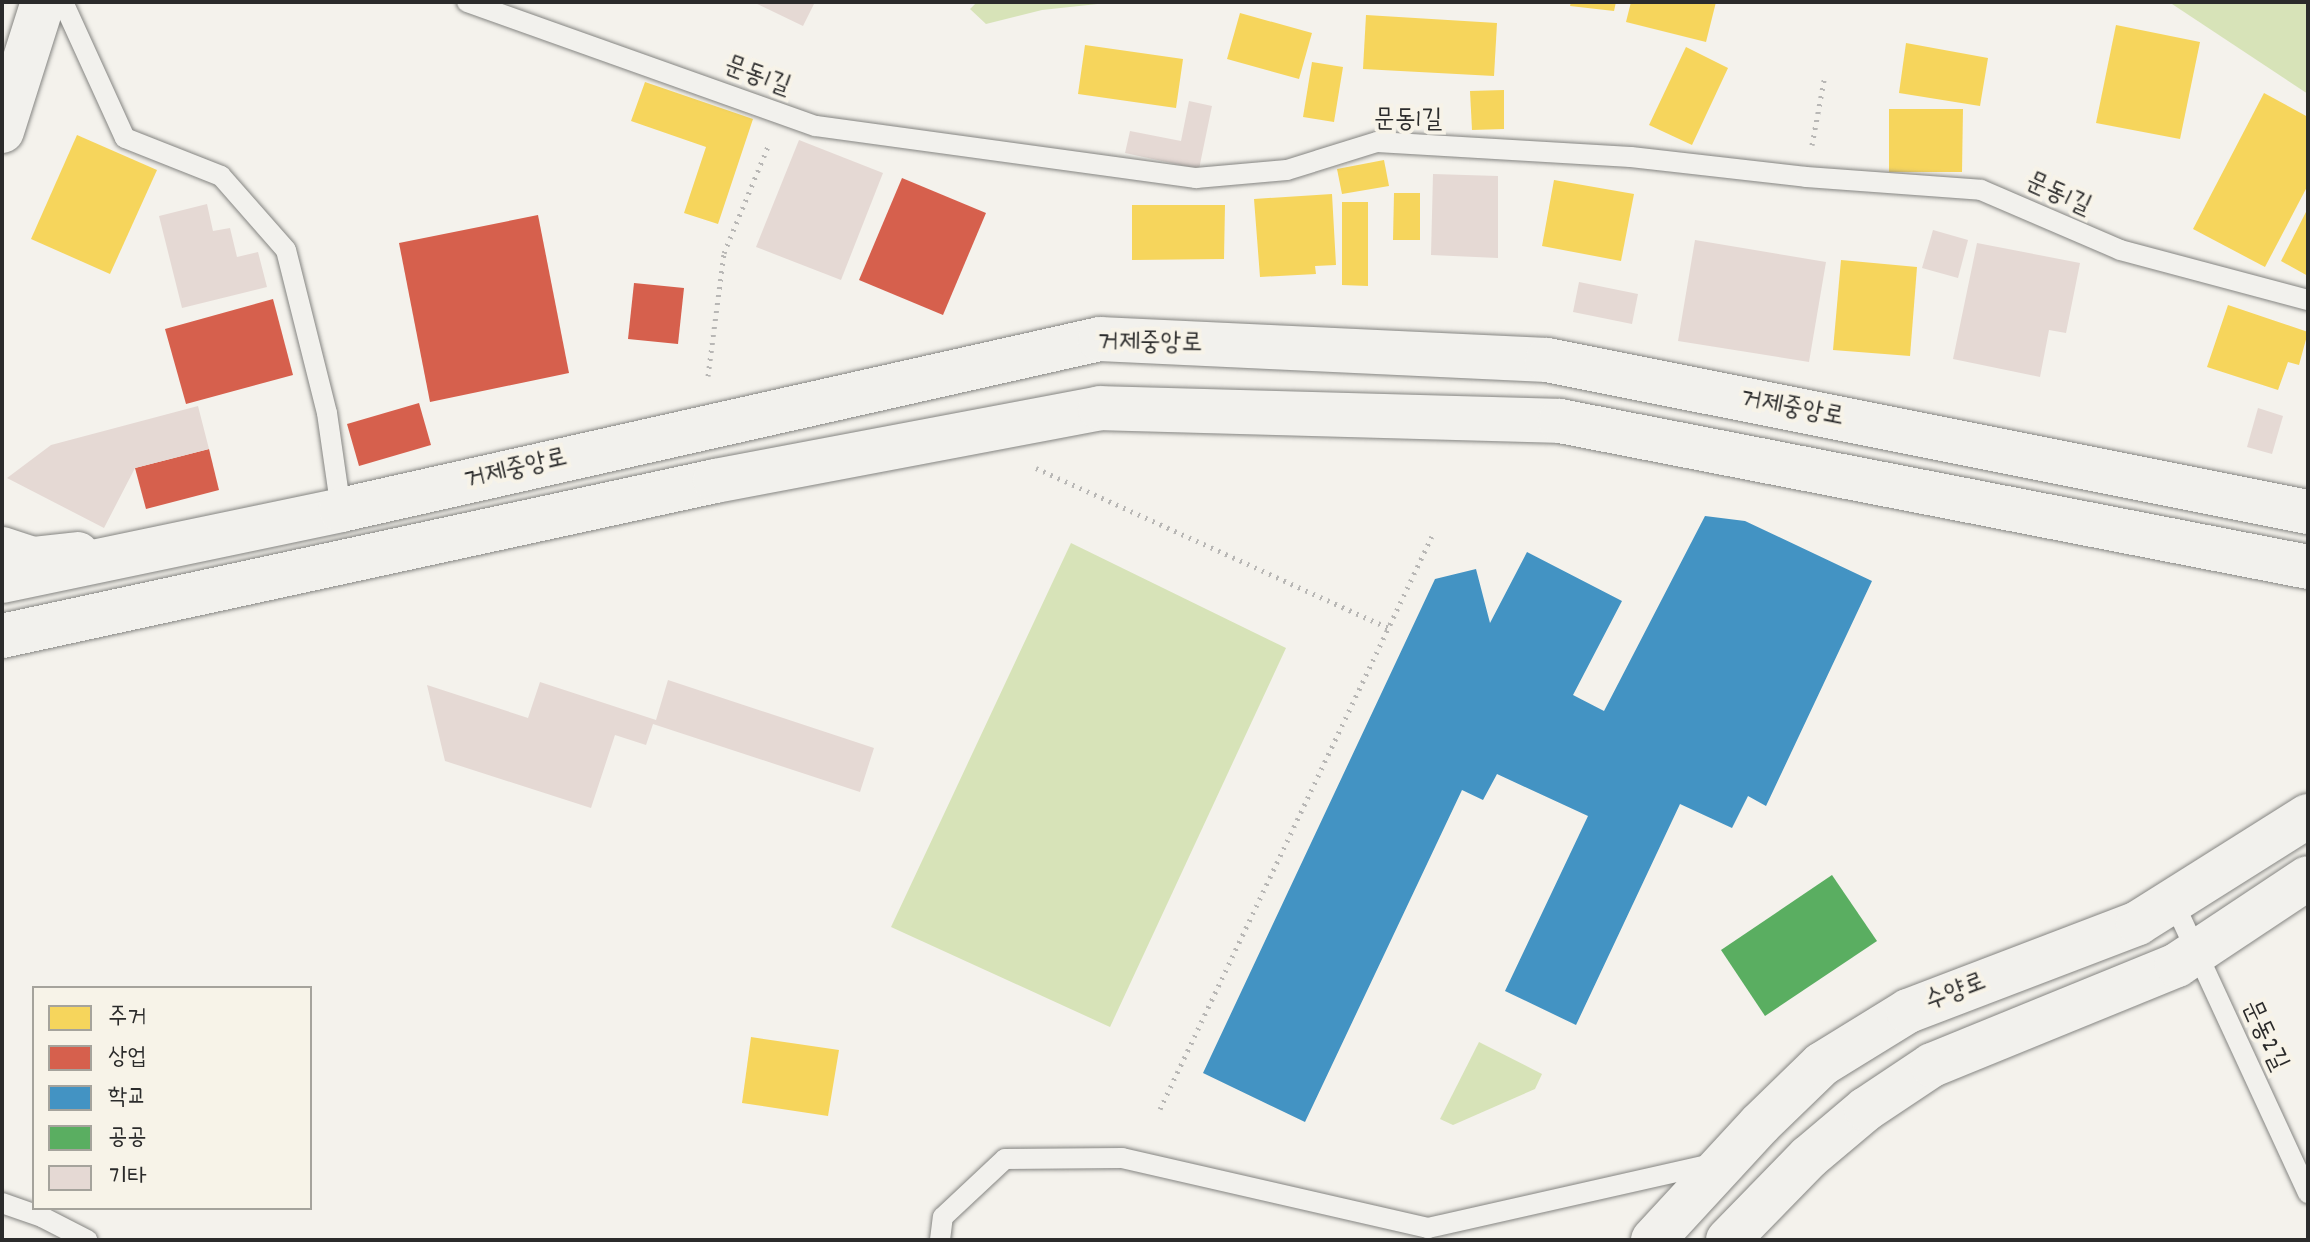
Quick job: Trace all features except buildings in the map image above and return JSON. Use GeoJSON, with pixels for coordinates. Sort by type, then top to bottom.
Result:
{"type":"FeatureCollection","features":[{"type":"Feature","properties":{"kind":"main road"},"geometry":{"type":"LineString","coordinates":[[2,131],[43,2]]}},
{"type":"Feature","properties":{"kind":"main road","name":"거제중앙로"},"geometry":{"type":"LineString","coordinates":[[2,581],[341,510],[1100,339],[1547,360],[2308,512]]}},
{"type":"Feature","properties":{"kind":"main road","name":"거제중앙로"},"geometry":{"type":"LineString","coordinates":[[2,636],[715,481],[1100,408],[1560,421],[2308,567]]}},
{"type":"Feature","properties":{"kind":"main road"},"geometry":{"type":"LineString","coordinates":[[2,549],[32,559],[61,558],[108,548],[142,552]]}},
{"type":"Feature","properties":{"kind":"main road","name":"수양로"},"geometry":{"type":"LineString","coordinates":[[1653,1240],[1725,1161],[1822,1064],[1908,1011],[2138,923],[2308,816]]}},
{"type":"Feature","properties":{"kind":"main road"},"geometry":{"type":"LineString","coordinates":[[1728,1240],[1809,1157],[1866,1109],[1932,1065],[2177,965],[2308,878]]}},
{"type":"Feature","properties":{"kind":"lane"},"geometry":{"type":"LineString","coordinates":[[63,2],[125,138],[221,176],[286,250],[327,413],[341,510]]}},
{"type":"Feature","properties":{"kind":"lane","name":"문동1길"},"geometry":{"type":"LineString","coordinates":[[467,2],[816,126],[1196,178],[1287,170],[1377,142],[1631,157],[1806,177],[1981,190],[2120,250],[2308,300]]}},
{"type":"Feature","properties":{"kind":"lane","name":"문동2길"},"geometry":{"type":"LineString","coordinates":[[2173,901],[2308,1193]]}},
{"type":"Feature","properties":{"kind":"lane"},"geometry":{"type":"LineString","coordinates":[[940,1240],[943,1217],[1005,1159],[1122,1158],[1428,1228],[1725,1161]]}},
{"type":"Feature","properties":{"kind":"lane"},"geometry":{"type":"LineString","coordinates":[[2,1203],[42,1217],[87,1240]]}},
{"type":"Feature","properties":{"kind":"path"},"geometry":{"type":"LineString","coordinates":[[1806,177],[1825,75]]}},
{"type":"Feature","properties":{"kind":"path"},"geometry":{"type":"LineString","coordinates":[[708,376],[724,253],[781,114]]}},
{"type":"Feature","properties":{"kind":"path"},"geometry":{"type":"LineString","coordinates":[[1031,466],[1388,628]]}},
{"type":"Feature","properties":{"kind":"path"},"geometry":{"type":"LineString","coordinates":[[1160,1109],[1432,536]]}},
{"type":"Feature","properties":{"kind":"green space"},"geometry":{"type":"Polygon","coordinates":[[[977,2],[1116,2],[1042,10],[986,24],[970,9],[977,2]]]}},
{"type":"Feature","properties":{"kind":"green space"},"geometry":{"type":"Polygon","coordinates":[[[2169,2],[2308,2],[2308,94],[2169,2]]]}},
{"type":"Feature","properties":{"kind":"green space"},"geometry":{"type":"Polygon","coordinates":[[[1071,543],[1286,648],[1110,1027],[891,927],[1071,543]]]}},
{"type":"Feature","properties":{"kind":"green space"},"geometry":{"type":"Polygon","coordinates":[[[1479,1042],[1542,1074],[1535,1089],[1453,1125],[1440,1119],[1479,1042]]]}}]}
